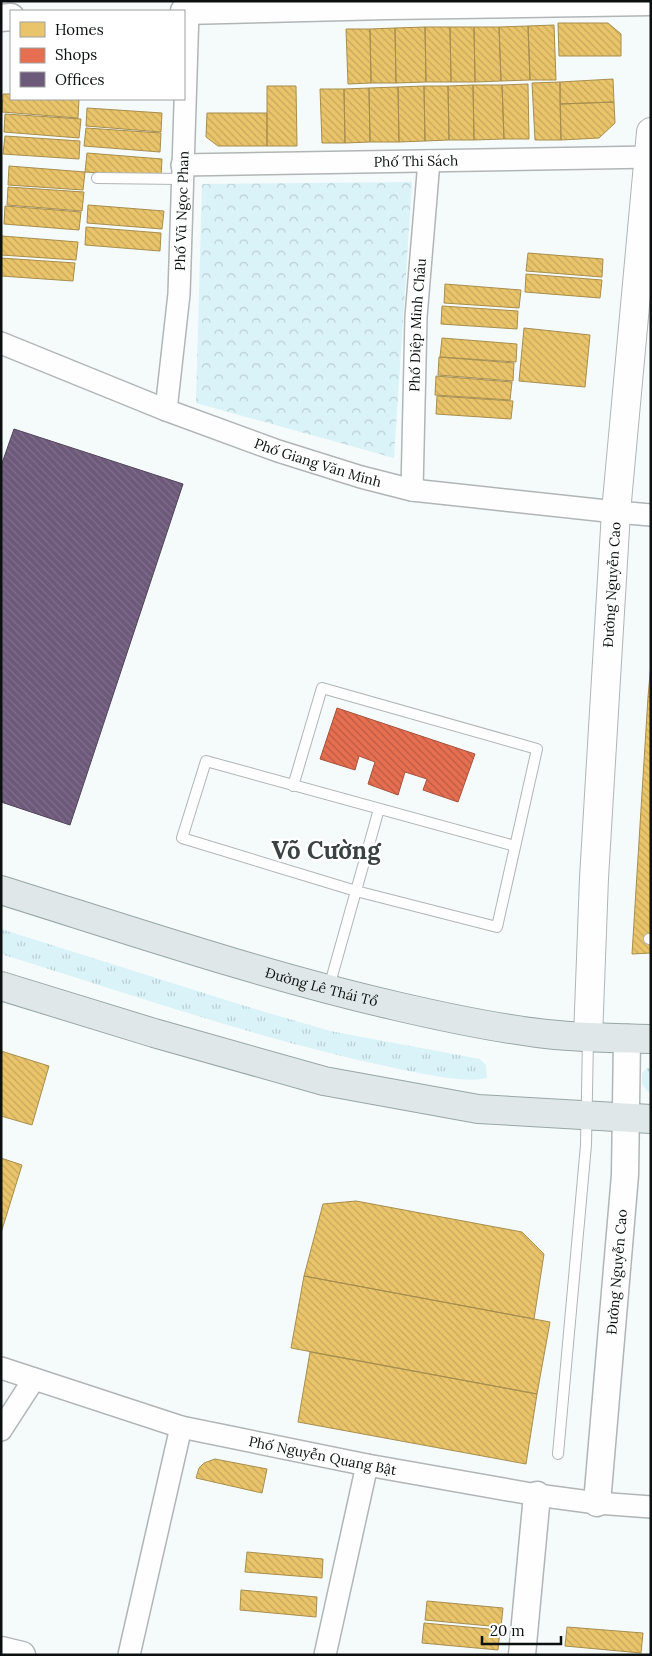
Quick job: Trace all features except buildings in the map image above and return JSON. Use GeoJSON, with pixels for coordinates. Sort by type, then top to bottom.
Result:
{"type":"FeatureCollection","features":[{"type":"Feature","properties":{"kind":"main road","name":"Đường Nguyễn Cao"},"geometry":{"type":"LineString","coordinates":[[588,1038],[594,878],[616,512],[642,322],[650,149]]}},
{"type":"Feature","properties":{"kind":"main road","name":"Đường Lê Thái Tổ"},"geometry":{"type":"LineString","coordinates":[[1,890],[248,968],[328,990],[481,1025],[588,1038],[639,1038]]}},
{"type":"Feature","properties":{"kind":"main road"},"geometry":{"type":"LineString","coordinates":[[1,986],[154,1033],[324,1081],[478,1109],[638,1118]]}},
{"type":"Feature","properties":{"kind":"street"},"geometry":{"type":"LineString","coordinates":[[186,11],[388,4],[651,2]]}},
{"type":"Feature","properties":{"kind":"street","name":"Phố Vũ Ngọc Phan"},"geometry":{"type":"LineString","coordinates":[[185,51],[186,11]]}},
{"type":"Feature","properties":{"kind":"street","name":"Phố Vũ Ngọc Phan"},"geometry":{"type":"LineString","coordinates":[[166,410],[179,294],[184,100]]}},
{"type":"Feature","properties":{"kind":"street","name":"Phố Thi Sách"},"geometry":{"type":"LineString","coordinates":[[182,172],[650,149]]}},
{"type":"Feature","properties":{"kind":"street","name":"Phố Diệp Minh Châu"},"geometry":{"type":"LineString","coordinates":[[412,490],[416,317],[430,161]]}},
{"type":"Feature","properties":{"kind":"street","name":"Phố Giang Văn Minh"},"geometry":{"type":"LineString","coordinates":[[1,343],[166,410],[278,451],[361,477],[412,490],[651,515]]}},
{"type":"Feature","properties":{"kind":"street","name":"Đường Nguyễn Cao"},"geometry":{"type":"LineString","coordinates":[[597,1503],[624,1175],[638,1118],[639,1038]]}},
{"type":"Feature","properties":{"kind":"street","name":"Phố Nguyễn Quang Bật"},"geometry":{"type":"LineString","coordinates":[[1,1368],[181,1427],[367,1465],[537,1495],[597,1503],[651,1507]]}},
{"type":"Feature","properties":{"kind":"street"},"geometry":{"type":"LineString","coordinates":[[1,1430],[34,1379]]}},
{"type":"Feature","properties":{"kind":"street"},"geometry":{"type":"LineString","coordinates":[[129,1655],[181,1427]]}},
{"type":"Feature","properties":{"kind":"street"},"geometry":{"type":"LineString","coordinates":[[325,1655],[367,1465]]}},
{"type":"Feature","properties":{"kind":"street"},"geometry":{"type":"LineString","coordinates":[[522,1655],[537,1495]]}},
{"type":"Feature","properties":{"kind":"street"},"geometry":{"type":"LineString","coordinates":[[1,1650],[22,1655]]}},
{"type":"Feature","properties":{"kind":"lane"},"geometry":{"type":"LineString","coordinates":[[97,178],[182,172]]}},
{"type":"Feature","properties":{"kind":"lane"},"geometry":{"type":"LineString","coordinates":[[293,786],[322,688],[536,750],[515,846],[497,927],[356,891],[182,838],[206,761],[293,786],[515,846]]}},
{"type":"Feature","properties":{"kind":"lane"},"geometry":{"type":"LineString","coordinates":[[328,990],[379,809]]}},
{"type":"Feature","properties":{"kind":"lane"},"geometry":{"type":"LineString","coordinates":[[558,1454],[588,1116],[588,1038]]}},
{"type":"Feature","properties":{"kind":"green space"},"geometry":{"type":"Polygon","coordinates":[[[412,182],[394,458],[196,403],[202,184],[412,182]]]}},
{"type":"Feature","properties":{"kind":"green space"},"geometry":{"type":"Polygon","coordinates":[[[1,929],[330,1031],[480,1059],[486,1065],[487,1078],[466,1080],[390,1067],[292,1043],[194,1015],[1,954],[1,929]]]}},
{"type":"Feature","properties":{"kind":"green space"},"geometry":{"type":"Polygon","coordinates":[[[651,1068],[651,1092],[648,1092],[642,1084],[642,1073],[651,1068]]]}},
{"type":"Feature","properties":{"kind":"district","name":"Võ Cường"},"geometry":{"type":"Point","coordinates":[326,851]}}]}
